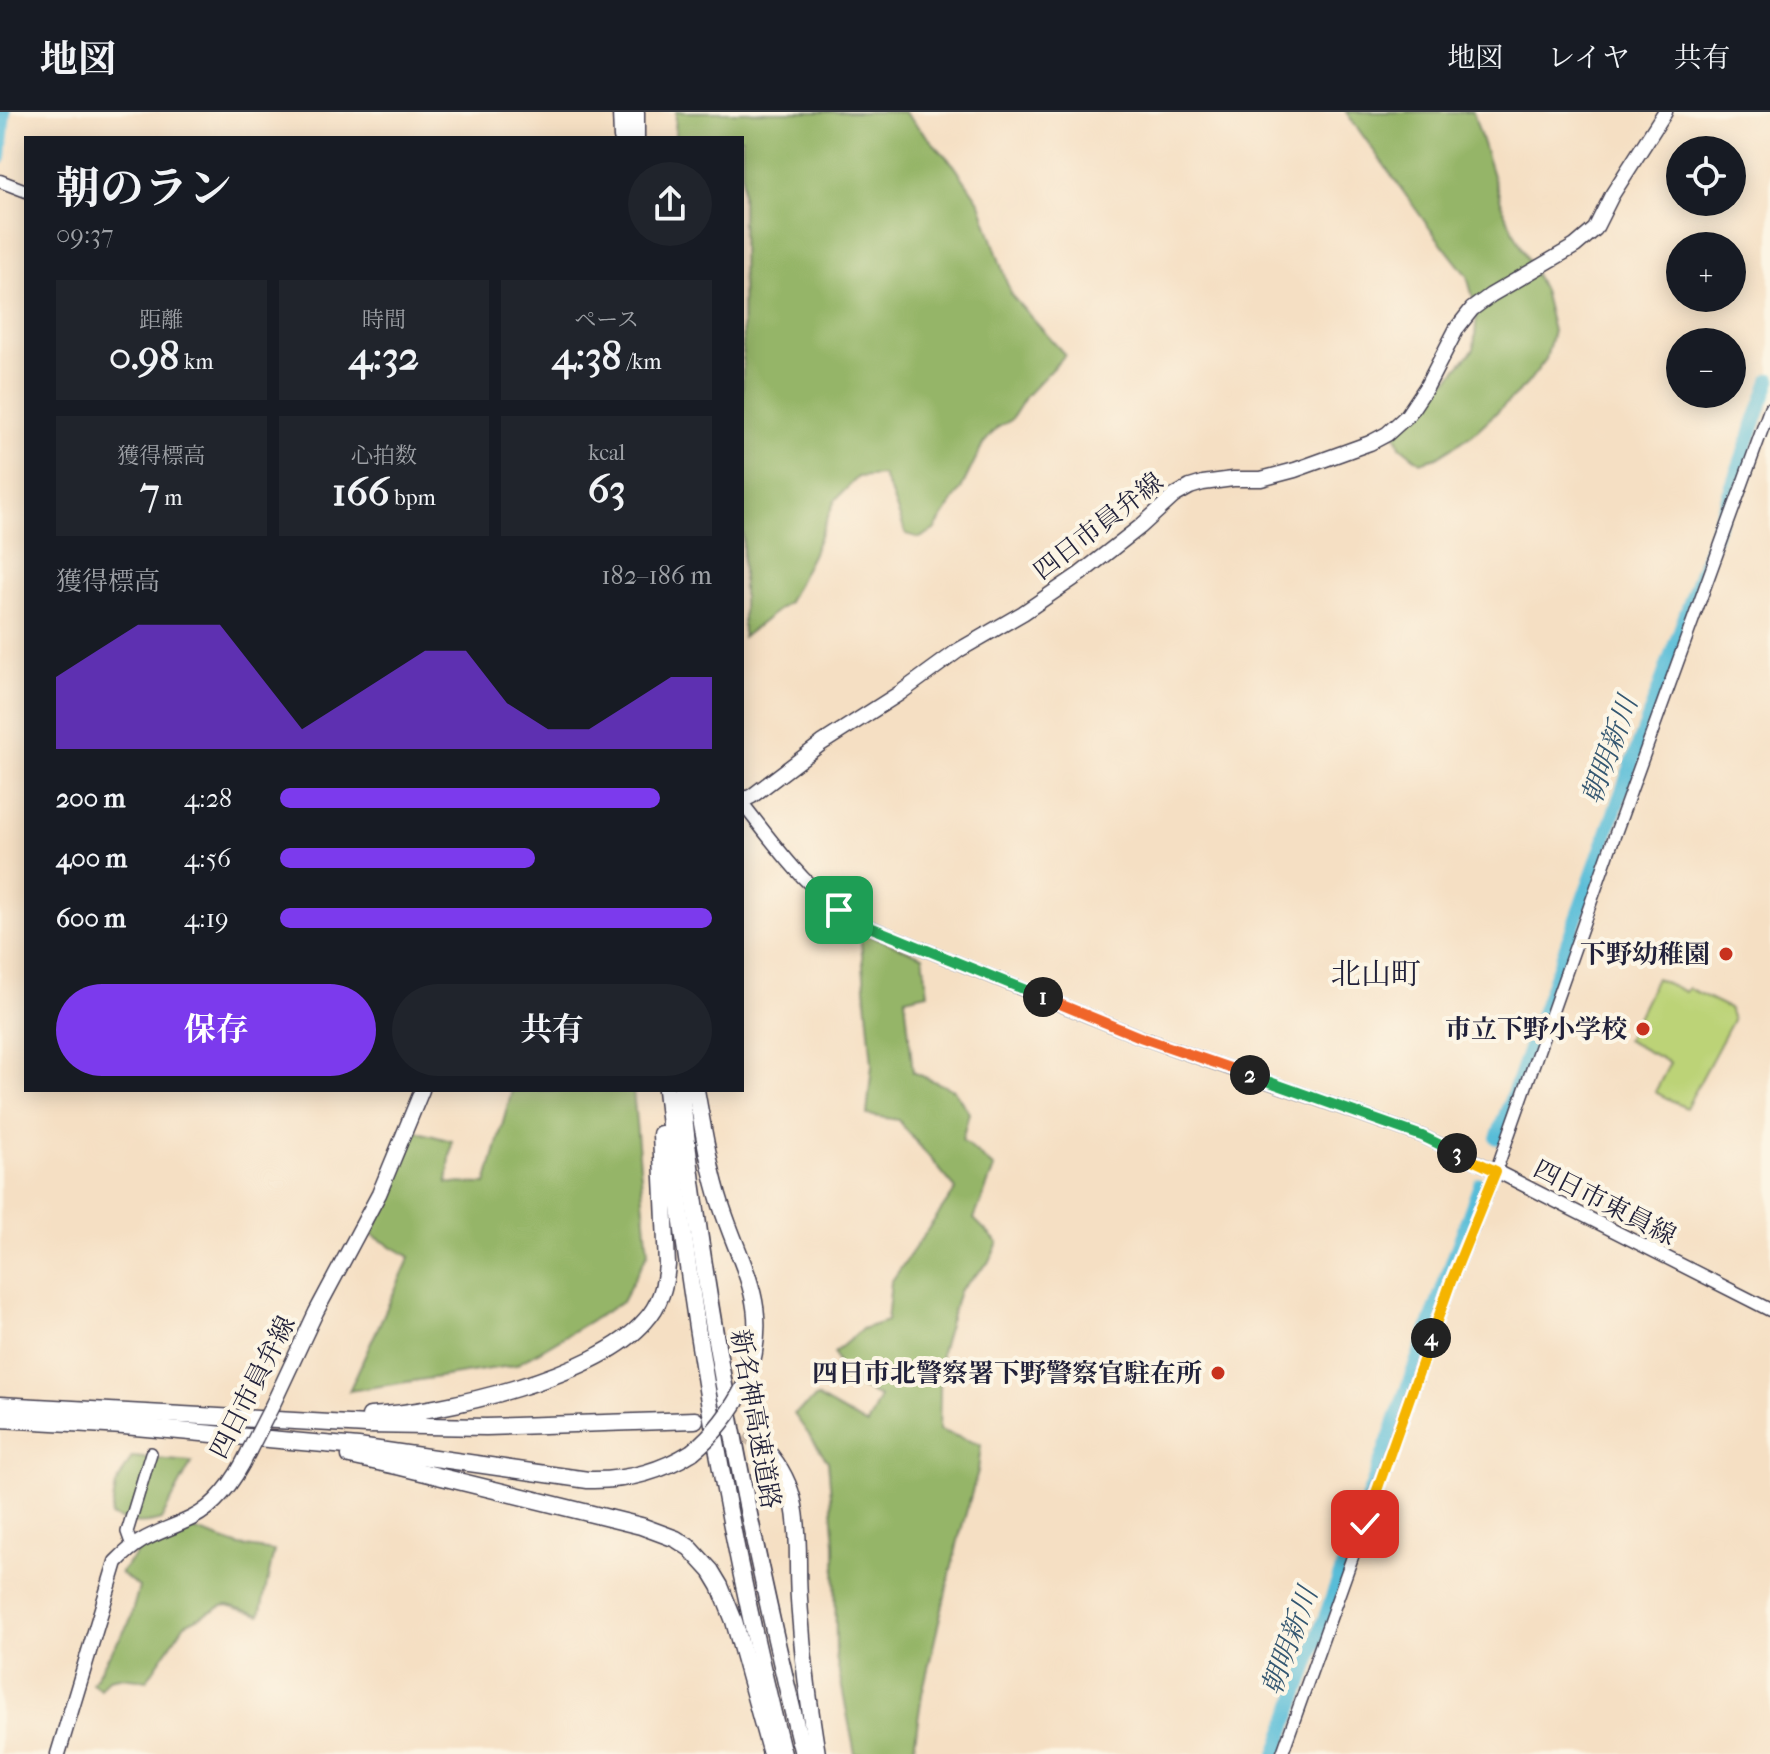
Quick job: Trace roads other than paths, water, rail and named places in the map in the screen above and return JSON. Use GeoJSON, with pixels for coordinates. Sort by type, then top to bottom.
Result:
{"type":"FeatureCollection","features":[{"type":"Feature","properties":{"kind":"highway"},"geometry":{"type":"LineString","coordinates":[[621,112],[622,136]]}},
{"type":"Feature","properties":{"kind":"highway"},"geometry":{"type":"LineString","coordinates":[[636,112],[636,136]]}},
{"type":"Feature","properties":{"kind":"highway"},"geometry":{"type":"LineString","coordinates":[[232,1426],[378,1416],[454,1404],[563,1371],[605,1352],[633,1334],[660,1298],[667,1265],[658,1092]]}},
{"type":"Feature","properties":{"kind":"highway","name":"新名神高速道路"},"geometry":{"type":"LineString","coordinates":[[666,1092],[685,1247],[707,1388],[746,1598],[783,1754]]}},
{"type":"Feature","properties":{"kind":"highway","name":"新名神高速道路"},"geometry":{"type":"LineString","coordinates":[[681,1092],[701,1248],[738,1459],[768,1608],[803,1754]]}},
{"type":"Feature","properties":{"kind":"highway"},"geometry":{"type":"LineString","coordinates":[[0,1405],[232,1426],[588,1480],[639,1476],[675,1462],[708,1439],[727,1416],[752,1366],[757,1328],[753,1290],[718,1194],[696,1092]]}},
{"type":"Feature","properties":{"kind":"highway"},"geometry":{"type":"LineString","coordinates":[[0,1419],[232,1426],[486,1427],[695,1420]]}},
{"type":"Feature","properties":{"kind":"highway"},"geometry":{"type":"LineString","coordinates":[[232,1426],[641,1526],[676,1539],[690,1548],[711,1571],[728,1603],[771,1754]]}},
{"type":"Feature","properties":{"kind":"highway"},"geometry":{"type":"LineString","coordinates":[[760,1444],[782,1470],[794,1503],[798,1531],[801,1626],[817,1754]]}},
{"type":"Feature","properties":{"kind":"main road","name":"四日市員弁線"},"geometry":{"type":"LineString","coordinates":[[744,801],[822,743],[959,650],[1023,613],[1080,574],[1174,496],[1203,483],[1261,479],[1295,470],[1387,434],[1407,416],[1427,386],[1457,328],[1472,309],[1575,246],[1595,229],[1612,195],[1665,112]]}},
{"type":"Feature","properties":{"kind":"main road"},"geometry":{"type":"LineString","coordinates":[[5,183],[24,190]]}},
{"type":"Feature","properties":{"kind":"main road","name":"四日市東員線"},"geometry":{"type":"LineString","coordinates":[[744,805],[802,878],[821,897],[860,923],[1140,1037],[1422,1136],[1770,1310]]}},
{"type":"Feature","properties":{"kind":"main road","name":"四日市員弁線"},"geometry":{"type":"LineString","coordinates":[[58,1754],[116,1562],[132,1546],[153,1533],[195,1517],[224,1491],[249,1451],[316,1312],[379,1194],[421,1092]]}},
{"type":"Feature","properties":{"kind":"street"},"geometry":{"type":"LineString","coordinates":[[1282,1754],[1450,1284],[1496,1171],[1770,408]]}},
{"type":"Feature","properties":{"kind":"street"},"geometry":{"type":"LineString","coordinates":[[132,1546],[127,1532],[151,1453]]}},
{"type":"Feature","properties":{"kind":"waterway"},"geometry":{"type":"LineString","coordinates":[[0,158],[4,112]]}},
{"type":"Feature","properties":{"kind":"waterway","name":"朝明新川"},"geometry":{"type":"LineString","coordinates":[[1497,1138],[1770,380]]}},
{"type":"Feature","properties":{"kind":"waterway","name":"朝明新川"},"geometry":{"type":"LineString","coordinates":[[1276,1754],[1480,1184]]}},
{"type":"Feature","properties":{"kind":"tunnel"},"geometry":{"type":"LineString","coordinates":[[724,1425],[760,1444]]}},
{"type":"Feature","properties":{"kind":"place","name":"下野幼稚園"},"geometry":{"type":"Point","coordinates":[1726,954]}},
{"type":"Feature","properties":{"kind":"place","name":"市立下野小学校"},"geometry":{"type":"Point","coordinates":[1643,1029]}},
{"type":"Feature","properties":{"kind":"place","name":"四日市北警察署下野警察官駐在所"},"geometry":{"type":"Point","coordinates":[1218,1373]}},
{"type":"Feature","properties":{"kind":"district","name":"北山町"},"geometry":{"type":"Point","coordinates":[1376,974]}}]}
